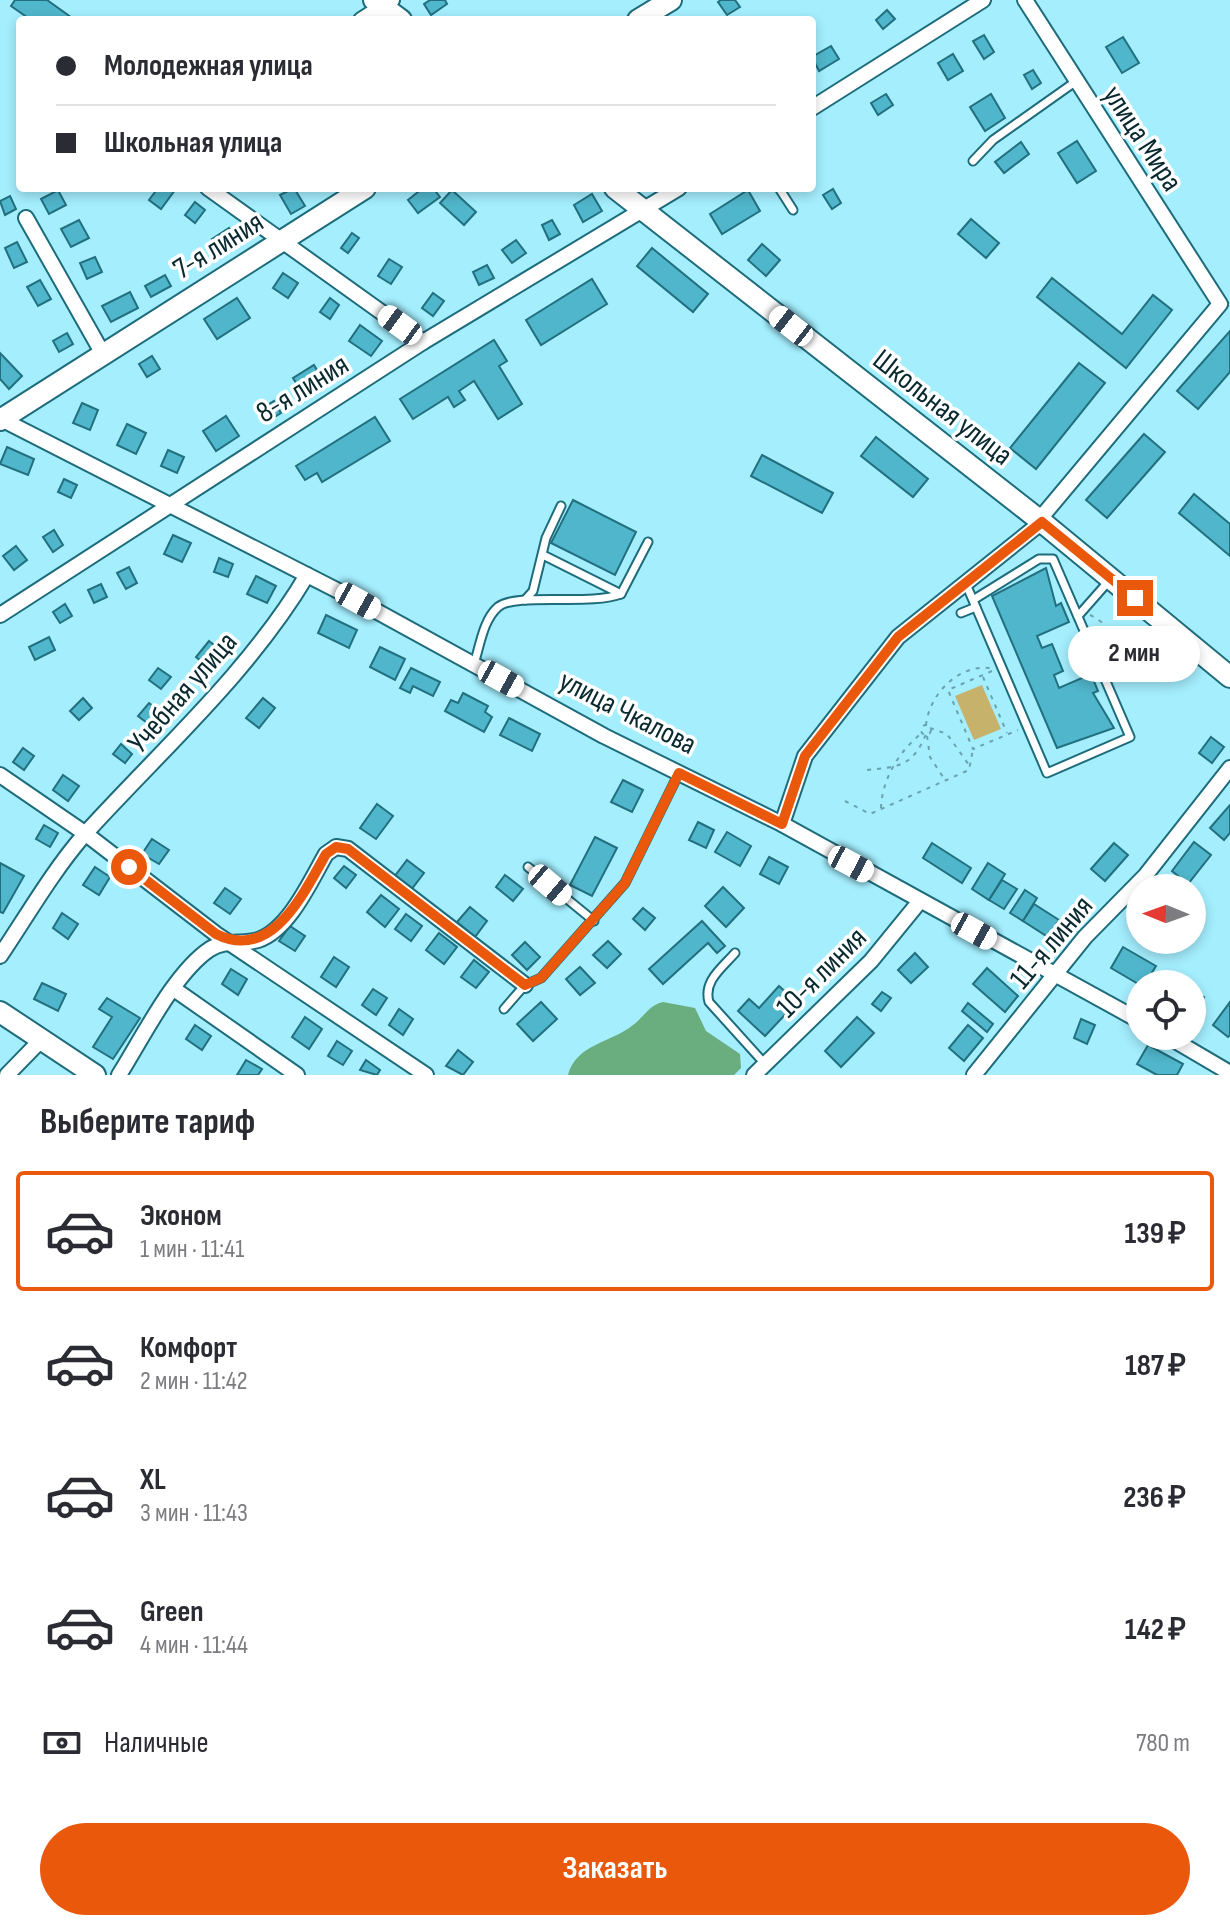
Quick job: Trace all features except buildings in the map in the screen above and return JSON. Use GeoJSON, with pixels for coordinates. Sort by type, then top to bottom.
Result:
{"type":"FeatureCollection","features":[{"type":"Feature","properties":{"kind":"street"},"geometry":{"type":"LineString","coordinates":[[645,16],[671,0]]}},
{"type":"Feature","properties":{"kind":"street"},"geometry":{"type":"LineString","coordinates":[[816,105],[983,0]]}},
{"type":"Feature","properties":{"kind":"street","name":"улица Мира"},"geometry":{"type":"LineString","coordinates":[[1025,0],[1220,304],[1040,521]]}},
{"type":"Feature","properties":{"kind":"street"},"geometry":{"type":"LineString","coordinates":[[366,16],[383,2]]}},
{"type":"Feature","properties":{"kind":"street"},"geometry":{"type":"LineString","coordinates":[[214,192],[423,342]]}},
{"type":"Feature","properties":{"kind":"street","name":"7-я линия"},"geometry":{"type":"LineString","coordinates":[[0,419],[359,192]]}},
{"type":"Feature","properties":{"kind":"street","name":"Школьная улица"},"geometry":{"type":"LineString","coordinates":[[620,192],[1112,578],[1230,677]]}},
{"type":"Feature","properties":{"kind":"street","name":"8-я линия"},"geometry":{"type":"LineString","coordinates":[[0,615],[423,342],[672,192]]}},
{"type":"Feature","properties":{"kind":"street"},"geometry":{"type":"LineString","coordinates":[[26,218],[103,354]]}},
{"type":"Feature","properties":{"kind":"street","name":"улица Чкалова"},"geometry":{"type":"LineString","coordinates":[[0,419],[307,575],[679,773],[782,824],[1126,1014]]}},
{"type":"Feature","properties":{"kind":"street"},"geometry":{"type":"LineString","coordinates":[[782,824],[805,756],[898,637],[1040,521]]}},
{"type":"Feature","properties":{"kind":"street","name":"Учебная улица"},"geometry":{"type":"LineString","coordinates":[[0,956],[86,834],[158,761],[282,617],[307,575]]}},
{"type":"Feature","properties":{"kind":"street","name":"11-я линия"},"geometry":{"type":"LineString","coordinates":[[974,1075],[1085,937],[1145,876],[1230,768]]}},
{"type":"Feature","properties":{"kind":"street"},"geometry":{"type":"LineString","coordinates":[[0,775],[231,941],[426,1075]]}},
{"type":"Feature","properties":{"kind":"street"},"geometry":{"type":"LineString","coordinates":[[119,1075],[174,989],[211,948],[231,941],[255,941],[268,936],[285,918],[326,854],[336,847],[348,849],[525,985]]}},
{"type":"Feature","properties":{"kind":"street","name":"10-я линия"},"geometry":{"type":"LineString","coordinates":[[754,1075],[871,961],[920,901]]}},
{"type":"Feature","properties":{"kind":"street"},"geometry":{"type":"LineString","coordinates":[[174,989],[297,1075]]}},
{"type":"Feature","properties":{"kind":"street"},"geometry":{"type":"LineString","coordinates":[[0,1012],[95,1075]]}},
{"type":"Feature","properties":{"kind":"street"},"geometry":{"type":"LineString","coordinates":[[7,1075],[43,1038]]}},
{"type":"Feature","properties":{"kind":"street"},"geometry":{"type":"LineString","coordinates":[[1190,1050],[1230,1073]]}},
{"type":"Feature","properties":{"kind":"street"},"geometry":{"type":"LineString","coordinates":[[1201,1075],[1207,1060]]}},
{"type":"Feature","properties":{"kind":"lane"},"geometry":{"type":"LineString","coordinates":[[973,161],[993,140],[1075,82]]}},
{"type":"Feature","properties":{"kind":"lane"},"geometry":{"type":"LineString","coordinates":[[782,192],[793,210]]}},
{"type":"Feature","properties":{"kind":"lane"},"geometry":{"type":"LineString","coordinates":[[525,600],[533,591],[561,506]]}},
{"type":"Feature","properties":{"kind":"lane"},"geometry":{"type":"LineString","coordinates":[[621,594],[648,542]]}},
{"type":"Feature","properties":{"kind":"lane"},"geometry":{"type":"LineString","coordinates":[[543,555],[621,594]]}},
{"type":"Feature","properties":{"kind":"lane"},"geometry":{"type":"LineString","coordinates":[[961,613],[974,604],[1039,559],[1053,559],[1130,737],[1047,773],[1027,726],[974,604],[965,583]]}},
{"type":"Feature","properties":{"kind":"lane"},"geometry":{"type":"LineString","coordinates":[[1079,614],[1112,578]]}},
{"type":"Feature","properties":{"kind":"lane"},"geometry":{"type":"LineString","coordinates":[[474,664],[487,622],[498,607],[509,601],[562,602],[621,594]]}},
{"type":"Feature","properties":{"kind":"lane"},"geometry":{"type":"LineString","coordinates":[[504,1009],[525,985],[541,978],[625,883],[679,773]]}},
{"type":"Feature","properties":{"kind":"lane"},"geometry":{"type":"LineString","coordinates":[[528,867],[594,921]]}},
{"type":"Feature","properties":{"kind":"lane"},"geometry":{"type":"LineString","coordinates":[[735,953],[710,980],[706,993],[718,1013],[765,1064]]}},
{"type":"Feature","properties":{"kind":"path"},"geometry":{"type":"LineString","coordinates":[[1079,614],[1103,622],[1113,636],[1115,662],[1105,679]]}},
{"type":"Feature","properties":{"kind":"path"},"geometry":{"type":"LineString","coordinates":[[845,801],[870,814],[969,770],[973,749],[948,690],[998,669],[981,667],[955,677],[933,701],[924,734],[910,762],[867,770]]}},
{"type":"Feature","properties":{"kind":"path"},"geometry":{"type":"LineString","coordinates":[[983,675],[1008,734]]}},
{"type":"Feature","properties":{"kind":"path"},"geometry":{"type":"LineString","coordinates":[[926,725],[947,734],[970,766]]}},
{"type":"Feature","properties":{"kind":"path"},"geometry":{"type":"LineString","coordinates":[[973,749],[1027,726]]}},
{"type":"Feature","properties":{"kind":"path"},"geometry":{"type":"LineString","coordinates":[[881,809],[881,791],[893,767],[930,728]]}},
{"type":"Feature","properties":{"kind":"path"},"geometry":{"type":"LineString","coordinates":[[924,734],[930,757],[945,781]]}},
{"type":"Feature","properties":{"kind":"shaded area"},"geometry":{"type":"Polygon","coordinates":[[[982,685],[1001,729],[974,740],[955,696],[982,685]]]}},
{"type":"Feature","properties":{"kind":"shaded area"},"geometry":{"type":"Polygon","coordinates":[[[663,1002],[695,1008],[706,1031],[740,1054],[741,1068],[734,1075],[568,1075],[572,1065],[586,1050],[624,1031],[650,1008],[663,1002]]]}},
{"type":"Feature","properties":{"kind":"route"},"geometry":{"type":"LineString","coordinates":[[129,867],[216,934],[231,941],[255,941],[268,936],[285,918],[326,854],[336,847],[348,849],[431,916],[525,985],[541,978],[625,883],[679,773],[782,824],[800,764],[898,637],[1042,522],[1135,598]]}}]}
